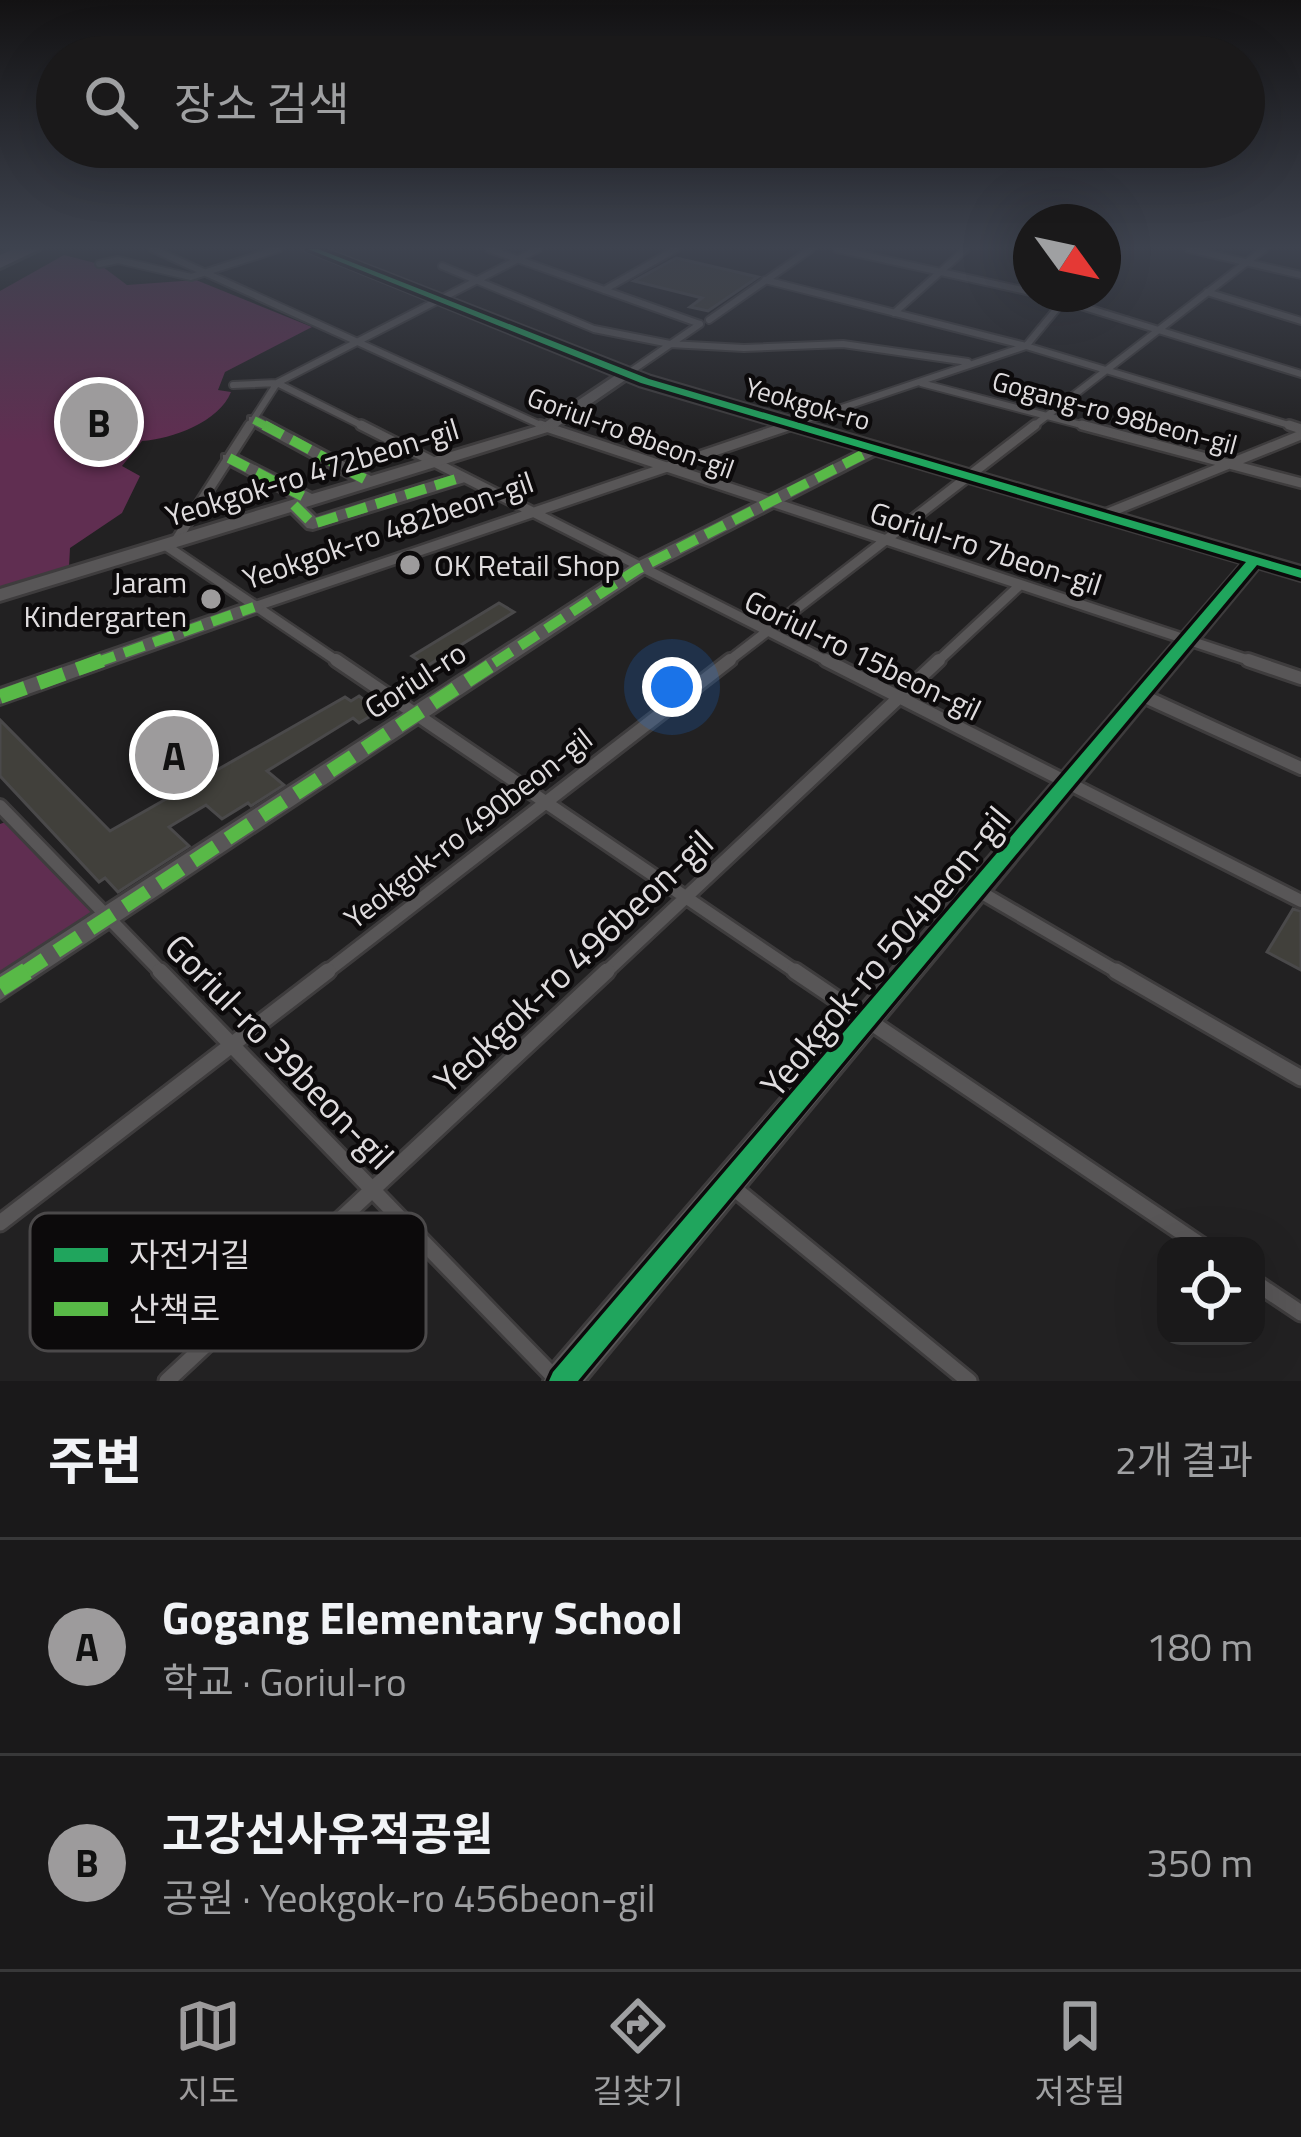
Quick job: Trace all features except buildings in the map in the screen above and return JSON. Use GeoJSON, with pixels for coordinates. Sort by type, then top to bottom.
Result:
{"type":"FeatureCollection","features":[{"type":"Feature","properties":{"kind":"street","name":"Yeokgok-ro"},"geometry":{"type":"LineString","coordinates":[[475,313],[627,374],[1301,574]]}},
{"type":"Feature","properties":{"kind":"street","name":"Yeokgok-ro 472beon-gil"},"geometry":{"type":"LineString","coordinates":[[0,595],[546,428],[627,374]]}},
{"type":"Feature","properties":{"kind":"street"},"geometry":{"type":"LineString","coordinates":[[254,419],[370,482]]}},
{"type":"Feature","properties":{"kind":"street","name":"Goriul-ro"},"geometry":{"type":"LineString","coordinates":[[0,988],[638,569],[877,448]]}},
{"type":"Feature","properties":{"kind":"street"},"geometry":{"type":"LineString","coordinates":[[229,458],[302,503],[313,524],[459,478]]}},
{"type":"Feature","properties":{"kind":"street","name":"Yeokgok-ro 504beon-gil"},"geometry":{"type":"LineString","coordinates":[[560,1381],[1255,560]]}},
{"type":"Feature","properties":{"kind":"street","name":"Yeokgok-ro 482beon-gil"},"geometry":{"type":"LineString","coordinates":[[0,697],[254,608]]}},
{"type":"Feature","properties":{"kind":"lane","name":"Goriul-ro 8beon-gil"},"geometry":{"type":"LineString","coordinates":[[299,313],[546,428],[770,503]]}},
{"type":"Feature","properties":{"kind":"lane"},"geometry":{"type":"LineString","coordinates":[[233,386],[277,383],[410,313]]}},
{"type":"Feature","properties":{"kind":"lane"},"geometry":{"type":"LineString","coordinates":[[557,313],[594,329],[670,344],[744,348],[843,344],[977,362]]}},
{"type":"Feature","properties":{"kind":"lane"},"geometry":{"type":"LineString","coordinates":[[678,313],[705,322]]}},
{"type":"Feature","properties":{"kind":"lane"},"geometry":{"type":"LineString","coordinates":[[627,374],[717,313]]}},
{"type":"Feature","properties":{"kind":"lane"},"geometry":{"type":"LineString","coordinates":[[896,313],[1027,346],[1301,432]]}},
{"type":"Feature","properties":{"kind":"lane"},"geometry":{"type":"LineString","coordinates":[[1027,346],[1054,313]]}},
{"type":"Feature","properties":{"kind":"lane"},"geometry":{"type":"LineString","coordinates":[[1116,313],[1301,374]]}},
{"type":"Feature","properties":{"kind":"lane","name":"Yeokgok-ro 490beon-gil"},"geometry":{"type":"LineString","coordinates":[[0,1223],[1178,313]]}},
{"type":"Feature","properties":{"kind":"lane","name":"Yeokgok-ro 482beon-gil"},"geometry":{"type":"LineString","coordinates":[[254,608],[1027,346]]}},
{"type":"Feature","properties":{"kind":"lane","name":"Gogang-ro 98beon-gil"},"geometry":{"type":"LineString","coordinates":[[919,382],[1301,483]]}},
{"type":"Feature","properties":{"kind":"lane"},"geometry":{"type":"LineString","coordinates":[[277,383],[170,543],[254,608],[1189,1237]]}},
{"type":"Feature","properties":{"kind":"lane","name":"Goriul-ro 15beon-gil"},"geometry":{"type":"LineString","coordinates":[[277,383],[765,634],[1301,901]]}},
{"type":"Feature","properties":{"kind":"lane"},"geometry":{"type":"LineString","coordinates":[[1103,515],[1301,432]]}},
{"type":"Feature","properties":{"kind":"lane","name":"Goriul-ro 7beon-gil"},"geometry":{"type":"LineString","coordinates":[[770,503],[1301,678]]}},
{"type":"Feature","properties":{"kind":"lane","name":"Yeokgok-ro 496beon-gil"},"geometry":{"type":"LineString","coordinates":[[346,1213],[1020,585]]}},
{"type":"Feature","properties":{"kind":"lane"},"geometry":{"type":"LineString","coordinates":[[1141,695],[1301,768]]}},
{"type":"Feature","properties":{"kind":"lane","name":"Goriul-ro 39beon-gil"},"geometry":{"type":"LineString","coordinates":[[0,806],[6,819],[109,917],[396,1213]]}},
{"type":"Feature","properties":{"kind":"lane"},"geometry":{"type":"LineString","coordinates":[[976,890],[1301,1078]]}},
{"type":"Feature","properties":{"kind":"lane"},"geometry":{"type":"LineString","coordinates":[[728,1184],[969,1381]]}},
{"type":"Feature","properties":{"kind":"lane","name":"Goriul-ro 39beon-gil"},"geometry":{"type":"LineString","coordinates":[[426,1244],[560,1381]]}},
{"type":"Feature","properties":{"kind":"lane"},"geometry":{"type":"LineString","coordinates":[[1265,1288],[1301,1313]]}},
{"type":"Feature","properties":{"kind":"lane","name":"Yeokgok-ro 496beon-gil"},"geometry":{"type":"LineString","coordinates":[[167,1381],[199,1351]]}},
{"type":"Feature","properties":{"kind":"shaded area"},"geometry":{"type":"Polygon","coordinates":[[[0,313],[279,313],[312,327],[225,372],[218,390],[231,392],[205,420],[180,433],[142,441],[122,466],[140,476],[122,513],[70,548],[69,567],[0,588],[0,313]]]}},
{"type":"Feature","properties":{"kind":"shaded area"},"geometry":{"type":"Polygon","coordinates":[[[8,821],[100,917],[0,981],[0,824],[8,821]]]}},
{"type":"Feature","properties":{"kind":"marked path"},"geometry":{"type":"LineString","coordinates":[[254,420],[370,482]]}},
{"type":"Feature","properties":{"kind":"marked path"},"geometry":{"type":"LineString","coordinates":[[0,988],[638,569],[876,448]]}},
{"type":"Feature","properties":{"kind":"marked path"},"geometry":{"type":"LineString","coordinates":[[229,458],[310,500]]}},
{"type":"Feature","properties":{"kind":"marked path"},"geometry":{"type":"LineString","coordinates":[[294,505],[313,524],[459,478]]}},
{"type":"Feature","properties":{"kind":"marked path"},"geometry":{"type":"LineString","coordinates":[[0,697],[254,607]]}},
{"type":"Feature","properties":{"kind":"cycle path"},"geometry":{"type":"LineString","coordinates":[[475,313],[645,381],[1301,574]]}},
{"type":"Feature","properties":{"kind":"cycle path"},"geometry":{"type":"LineString","coordinates":[[562,1381],[1255,560]]}},
{"type":"Feature","properties":{"kind":"place","name":"고강선사유적공원"},"geometry":{"type":"Point","coordinates":[99,422]}},
{"type":"Feature","properties":{"kind":"place","name":"OK Retail Shop"},"geometry":{"type":"Point","coordinates":[410,565]}},
{"type":"Feature","properties":{"kind":"place","name":"Jaram Kindergarten"},"geometry":{"type":"Point","coordinates":[211,599]}},
{"type":"Feature","properties":{"kind":"place","name":"Gogang Elementary School"},"geometry":{"type":"Point","coordinates":[174,755]}}]}
